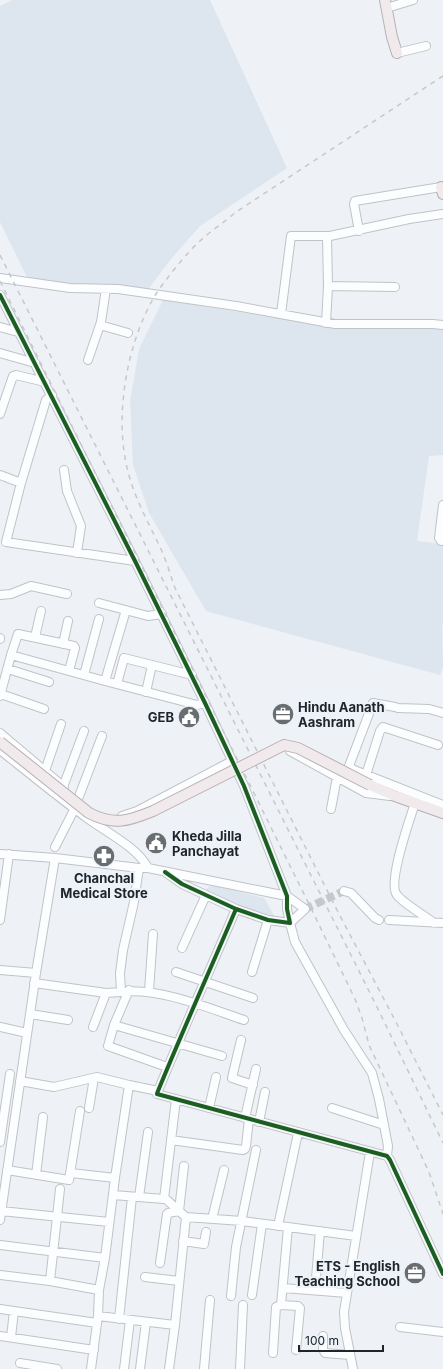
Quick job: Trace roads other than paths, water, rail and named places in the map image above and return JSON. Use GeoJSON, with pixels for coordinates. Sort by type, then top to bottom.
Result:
{"type":"FeatureCollection","features":[{"type":"Feature","properties":{"kind":"main road"},"geometry":{"type":"LineString","coordinates":[[388,2],[392,37],[397,53]]}},
{"type":"Feature","properties":{"kind":"main road"},"geometry":{"type":"LineString","coordinates":[[0,742],[89,813],[106,820],[121,821],[134,819],[153,811],[284,745],[298,748],[370,785],[395,796],[443,813]]}},
{"type":"Feature","properties":{"kind":"street"},"geometry":{"type":"LineString","coordinates":[[388,2],[413,0]]}},
{"type":"Feature","properties":{"kind":"street"},"geometry":{"type":"LineString","coordinates":[[397,53],[426,46]]}},
{"type":"Feature","properties":{"kind":"street"},"geometry":{"type":"LineString","coordinates":[[359,230],[354,204],[355,201],[442,190]]}},
{"type":"Feature","properties":{"kind":"street"},"geometry":{"type":"LineString","coordinates":[[281,314],[290,238],[293,235],[327,237],[409,219],[443,214]]}},
{"type":"Feature","properties":{"kind":"street"},"geometry":{"type":"LineString","coordinates":[[326,323],[328,286],[327,237]]}},
{"type":"Feature","properties":{"kind":"street"},"geometry":{"type":"LineString","coordinates":[[0,278],[70,288],[118,289],[236,306],[335,324],[443,325]]}},
{"type":"Feature","properties":{"kind":"street"},"geometry":{"type":"LineString","coordinates":[[328,286],[395,287]]}},
{"type":"Feature","properties":{"kind":"street"},"geometry":{"type":"LineString","coordinates":[[88,360],[100,325],[106,289]]}},
{"type":"Feature","properties":{"kind":"street"},"geometry":{"type":"LineString","coordinates":[[0,295],[136,561],[244,786],[287,896],[287,909],[295,942],[344,1030],[372,1074],[379,1099],[388,1146],[387,1156],[443,1274]]}},
{"type":"Feature","properties":{"kind":"street"},"geometry":{"type":"LineString","coordinates":[[100,325],[128,333]]}},
{"type":"Feature","properties":{"kind":"street"},"geometry":{"type":"LineString","coordinates":[[0,327],[18,332]]}},
{"type":"Feature","properties":{"kind":"street"},"geometry":{"type":"LineString","coordinates":[[0,353],[35,363]]}},
{"type":"Feature","properties":{"kind":"street"},"geometry":{"type":"LineString","coordinates":[[0,414],[13,376],[16,375],[45,382]]}},
{"type":"Feature","properties":{"kind":"street"},"geometry":{"type":"LineString","coordinates":[[52,396],[46,400],[3,542],[136,561]]}},
{"type":"Feature","properties":{"kind":"street"},"geometry":{"type":"LineString","coordinates":[[64,470],[67,491],[80,526],[77,553]]}},
{"type":"Feature","properties":{"kind":"street"},"geometry":{"type":"LineString","coordinates":[[0,475],[22,483]]}},
{"type":"Feature","properties":{"kind":"street"},"geometry":{"type":"LineString","coordinates":[[443,505],[439,538],[443,541]]}},
{"type":"Feature","properties":{"kind":"street"},"geometry":{"type":"LineString","coordinates":[[0,595],[11,594],[30,586],[67,594]]}},
{"type":"Feature","properties":{"kind":"street"},"geometry":{"type":"LineString","coordinates":[[99,603],[148,616],[162,614]]}},
{"type":"Feature","properties":{"kind":"street"},"geometry":{"type":"LineString","coordinates":[[105,681],[126,610]]}},
{"type":"Feature","properties":{"kind":"street"},"geometry":{"type":"LineString","coordinates":[[35,637],[41,611]]}},
{"type":"Feature","properties":{"kind":"street"},"geometry":{"type":"LineString","coordinates":[[84,675],[99,619]]}},
{"type":"Feature","properties":{"kind":"street"},"geometry":{"type":"LineString","coordinates":[[63,644],[68,621]]}},
{"type":"Feature","properties":{"kind":"street"},"geometry":{"type":"LineString","coordinates":[[44,708],[0,695],[18,634],[75,647],[69,671]]}},
{"type":"Feature","properties":{"kind":"street"},"geometry":{"type":"LineString","coordinates":[[11,654],[197,705],[205,703]]}},
{"type":"Feature","properties":{"kind":"street"},"geometry":{"type":"LineString","coordinates":[[117,684],[124,658],[192,675]]}},
{"type":"Feature","properties":{"kind":"street"},"geometry":{"type":"LineString","coordinates":[[146,692],[152,665]]}},
{"type":"Feature","properties":{"kind":"street"},"geometry":{"type":"LineString","coordinates":[[8,669],[50,682]]}},
{"type":"Feature","properties":{"kind":"street"},"geometry":{"type":"LineString","coordinates":[[443,713],[433,710],[398,708],[395,706],[375,702],[373,703],[349,766],[366,775],[443,805]]}},
{"type":"Feature","properties":{"kind":"street"},"geometry":{"type":"LineString","coordinates":[[45,771],[62,724]]}},
{"type":"Feature","properties":{"kind":"street"},"geometry":{"type":"LineString","coordinates":[[366,775],[380,731],[383,727],[438,745]]}},
{"type":"Feature","properties":{"kind":"street"},"geometry":{"type":"LineString","coordinates":[[63,787],[84,731]]}},
{"type":"Feature","properties":{"kind":"street"},"geometry":{"type":"LineString","coordinates":[[0,733],[78,799],[97,812],[113,816],[125,815],[137,811],[232,761]]}},
{"type":"Feature","properties":{"kind":"street"},"geometry":{"type":"LineString","coordinates":[[78,799],[102,736]]}},
{"type":"Feature","properties":{"kind":"street"},"geometry":{"type":"LineString","coordinates":[[0,750],[75,808],[117,838],[144,860],[148,868]]}},
{"type":"Feature","properties":{"kind":"street"},"geometry":{"type":"LineString","coordinates":[[290,751],[366,794],[395,796]]}},
{"type":"Feature","properties":{"kind":"street"},"geometry":{"type":"LineString","coordinates":[[331,808],[337,777]]}},
{"type":"Feature","properties":{"kind":"street"},"geometry":{"type":"LineString","coordinates":[[416,803],[403,838],[394,886],[397,895],[434,923]]}},
{"type":"Feature","properties":{"kind":"street"},"geometry":{"type":"LineString","coordinates":[[55,847],[75,808]]}},
{"type":"Feature","properties":{"kind":"street"},"geometry":{"type":"LineString","coordinates":[[0,854],[148,868],[287,896],[305,909],[290,923]]}},
{"type":"Feature","properties":{"kind":"street"},"geometry":{"type":"LineString","coordinates":[[0,920],[9,854]]}},
{"type":"Feature","properties":{"kind":"street"},"geometry":{"type":"LineString","coordinates":[[0,1220],[2,1188],[7,1170],[34,983],[55,858]]}},
{"type":"Feature","properties":{"kind":"street"},"geometry":{"type":"LineString","coordinates":[[139,868],[120,973],[125,991],[108,1046],[167,1067]]}},
{"type":"Feature","properties":{"kind":"street"},"geometry":{"type":"LineString","coordinates":[[165,872],[182,884],[236,909],[268,920],[290,923]]}},
{"type":"Feature","properties":{"kind":"street"},"geometry":{"type":"LineString","coordinates":[[344,891],[351,893],[375,918],[380,920]]}},
{"type":"Feature","properties":{"kind":"street"},"geometry":{"type":"LineString","coordinates":[[182,948],[206,895]]}},
{"type":"Feature","properties":{"kind":"street"},"geometry":{"type":"LineString","coordinates":[[236,909],[194,1003],[157,1094],[387,1156]]}},
{"type":"Feature","properties":{"kind":"street"},"geometry":{"type":"LineString","coordinates":[[252,972],[268,920]]}},
{"type":"Feature","properties":{"kind":"street"},"geometry":{"type":"LineString","coordinates":[[389,920],[443,923]]}},
{"type":"Feature","properties":{"kind":"street"},"geometry":{"type":"LineString","coordinates":[[149,991],[153,934]]}},
{"type":"Feature","properties":{"kind":"street"},"geometry":{"type":"LineString","coordinates":[[0,972],[36,973]]}},
{"type":"Feature","properties":{"kind":"street"},"geometry":{"type":"LineString","coordinates":[[176,972],[253,998]]}},
{"type":"Feature","properties":{"kind":"street"},"geometry":{"type":"LineString","coordinates":[[34,983],[106,993],[149,991],[194,1003],[244,1020]]}},
{"type":"Feature","properties":{"kind":"street"},"geometry":{"type":"LineString","coordinates":[[93,1027],[106,993]]}},
{"type":"Feature","properties":{"kind":"street"},"geometry":{"type":"LineString","coordinates":[[30,1014],[68,1020]]}},
{"type":"Feature","properties":{"kind":"street"},"geometry":{"type":"LineString","coordinates":[[114,1025],[222,1056]]}},
{"type":"Feature","properties":{"kind":"street"},"geometry":{"type":"LineString","coordinates":[[0,1027],[27,1033]]}},
{"type":"Feature","properties":{"kind":"street"},"geometry":{"type":"LineString","coordinates":[[241,1040],[232,1078],[252,1085]]}},
{"type":"Feature","properties":{"kind":"street"},"geometry":{"type":"LineString","coordinates":[[171,1140],[243,1150],[245,1149],[247,1118],[256,1069]]}},
{"type":"Feature","properties":{"kind":"street"},"geometry":{"type":"LineString","coordinates":[[0,1142],[3,1102],[10,1074]]}},
{"type":"Feature","properties":{"kind":"street"},"geometry":{"type":"LineString","coordinates":[[209,1108],[216,1077]]}},
{"type":"Feature","properties":{"kind":"street"},"geometry":{"type":"LineString","coordinates":[[89,1108],[94,1078]]}},
{"type":"Feature","properties":{"kind":"street"},"geometry":{"type":"LineString","coordinates":[[20,1081],[54,1087],[100,1078],[158,1091]]}},
{"type":"Feature","properties":{"kind":"street"},"geometry":{"type":"LineString","coordinates":[[91,1369],[99,1290],[105,1258],[129,1085]]}},
{"type":"Feature","properties":{"kind":"street"},"geometry":{"type":"LineString","coordinates":[[259,1122],[265,1092]]}},
{"type":"Feature","properties":{"kind":"street"},"geometry":{"type":"LineString","coordinates":[[164,1199],[176,1099]]}},
{"type":"Feature","properties":{"kind":"street"},"geometry":{"type":"LineString","coordinates":[[332,1108],[384,1125]]}},
{"type":"Feature","properties":{"kind":"street"},"geometry":{"type":"LineString","coordinates":[[7,1170],[69,1180],[80,1111]]}},
{"type":"Feature","properties":{"kind":"street"},"geometry":{"type":"LineString","coordinates":[[36,1175],[43,1116]]}},
{"type":"Feature","properties":{"kind":"street"},"geometry":{"type":"LineString","coordinates":[[119,1319],[135,1197],[148,1132]]}},
{"type":"Feature","properties":{"kind":"street"},"geometry":{"type":"LineString","coordinates":[[278,1226],[298,1133]]}},
{"type":"Feature","properties":{"kind":"street"},"geometry":{"type":"LineString","coordinates":[[231,1296],[236,1247],[256,1150]]}},
{"type":"Feature","properties":{"kind":"street"},"geometry":{"type":"LineString","coordinates":[[354,1369],[350,1355],[344,1312],[370,1152]]}},
{"type":"Feature","properties":{"kind":"street"},"geometry":{"type":"LineString","coordinates":[[0,1154],[9,1155]]}},
{"type":"Feature","properties":{"kind":"street"},"geometry":{"type":"LineString","coordinates":[[179,1210],[184,1166]]}},
{"type":"Feature","properties":{"kind":"street"},"geometry":{"type":"LineString","coordinates":[[212,1219],[224,1170]]}},
{"type":"Feature","properties":{"kind":"street"},"geometry":{"type":"LineString","coordinates":[[71,1173],[115,1178]]}},
{"type":"Feature","properties":{"kind":"street"},"geometry":{"type":"LineString","coordinates":[[50,1281],[60,1189]]}},
{"type":"Feature","properties":{"kind":"street"},"geometry":{"type":"LineString","coordinates":[[113,1195],[164,1199],[186,1217],[242,1221],[356,1236]]}},
{"type":"Feature","properties":{"kind":"street"},"geometry":{"type":"LineString","coordinates":[[160,1263],[167,1214],[179,1210]]}},
{"type":"Feature","properties":{"kind":"street"},"geometry":{"type":"LineString","coordinates":[[1,1211],[110,1222]]}},
{"type":"Feature","properties":{"kind":"street"},"geometry":{"type":"LineString","coordinates":[[169,1369],[186,1217]]}},
{"type":"Feature","properties":{"kind":"street"},"geometry":{"type":"LineString","coordinates":[[252,1295],[262,1224]]}},
{"type":"Feature","properties":{"kind":"street"},"geometry":{"type":"LineString","coordinates":[[281,1305],[288,1227]]}},
{"type":"Feature","properties":{"kind":"street"},"geometry":{"type":"LineString","coordinates":[[314,1290],[320,1231]]}},
{"type":"Feature","properties":{"kind":"street"},"geometry":{"type":"LineString","coordinates":[[183,1241],[204,1244],[206,1232]]}},
{"type":"Feature","properties":{"kind":"street"},"geometry":{"type":"LineString","coordinates":[[0,1245],[105,1258]]}},
{"type":"Feature","properties":{"kind":"street"},"geometry":{"type":"LineString","coordinates":[[0,1275],[50,1281],[99,1290]]}},
{"type":"Feature","properties":{"kind":"street"},"geometry":{"type":"LineString","coordinates":[[145,1277],[180,1281]]}},
{"type":"Feature","properties":{"kind":"street"},"geometry":{"type":"LineString","coordinates":[[283,1288],[348,1293]]}},
{"type":"Feature","properties":{"kind":"street"},"geometry":{"type":"LineString","coordinates":[[204,1369],[210,1300]]}},
{"type":"Feature","properties":{"kind":"street"},"geometry":{"type":"LineString","coordinates":[[240,1369],[242,1305]]}},
{"type":"Feature","properties":{"kind":"street"},"geometry":{"type":"LineString","coordinates":[[273,1353],[276,1307],[281,1305],[298,1306],[300,1308],[296,1350]]}},
{"type":"Feature","properties":{"kind":"street"},"geometry":{"type":"LineString","coordinates":[[0,1309],[175,1325]]}},
{"type":"Feature","properties":{"kind":"street"},"geometry":{"type":"LineString","coordinates":[[11,1337],[14,1311]]}},
{"type":"Feature","properties":{"kind":"street"},"geometry":{"type":"LineString","coordinates":[[124,1369],[130,1320]]}},
{"type":"Feature","properties":{"kind":"street"},"geometry":{"type":"LineString","coordinates":[[140,1369],[146,1322]]}},
{"type":"Feature","properties":{"kind":"street"},"geometry":{"type":"LineString","coordinates":[[400,1327],[443,1332]]}},
{"type":"Feature","properties":{"kind":"street"},"geometry":{"type":"LineString","coordinates":[[0,1336],[94,1350]]}},
{"type":"Feature","properties":{"kind":"street"},"geometry":{"type":"LineString","coordinates":[[322,1336],[323,1349],[325,1353],[350,1355]]}},
{"type":"Feature","properties":{"kind":"street"},"geometry":{"type":"LineString","coordinates":[[20,1363],[57,1369]]}},
{"type":"Feature","properties":{"kind":"tunnel"},"geometry":{"type":"LineString","coordinates":[[305,909],[344,891]]}},
{"type":"Feature","properties":{"kind":"railway"},"geometry":{"type":"LineString","coordinates":[[443,76],[236,212],[206,235],[195,246],[164,283],[145,314],[129,361],[122,411],[125,460],[131,482],[140,506],[164,556],[175,588],[338,912],[443,1115]]}},
{"type":"Feature","properties":{"kind":"railway"},"geometry":{"type":"LineString","coordinates":[[0,255],[376,1005],[443,1143]]}},
{"type":"Feature","properties":{"kind":"railway"},"geometry":{"type":"LineString","coordinates":[[0,281],[355,999],[369,1045],[429,1172],[443,1214]]}},
{"type":"Feature","properties":{"kind":"place","name":"Hindu Aanath Aashram"},"geometry":{"type":"Point","coordinates":[283,714]}},
{"type":"Feature","properties":{"kind":"place","name":"GEB"},"geometry":{"type":"Point","coordinates":[189,717]}},
{"type":"Feature","properties":{"kind":"place","name":"Kheda Jilla Panchayat"},"geometry":{"type":"Point","coordinates":[156,843]}},
{"type":"Feature","properties":{"kind":"place","name":"Chanchal Medical Store"},"geometry":{"type":"Point","coordinates":[104,856]}},
{"type":"Feature","properties":{"kind":"place","name":"ETS - English Teaching School"},"geometry":{"type":"Point","coordinates":[415,1273]}}]}
